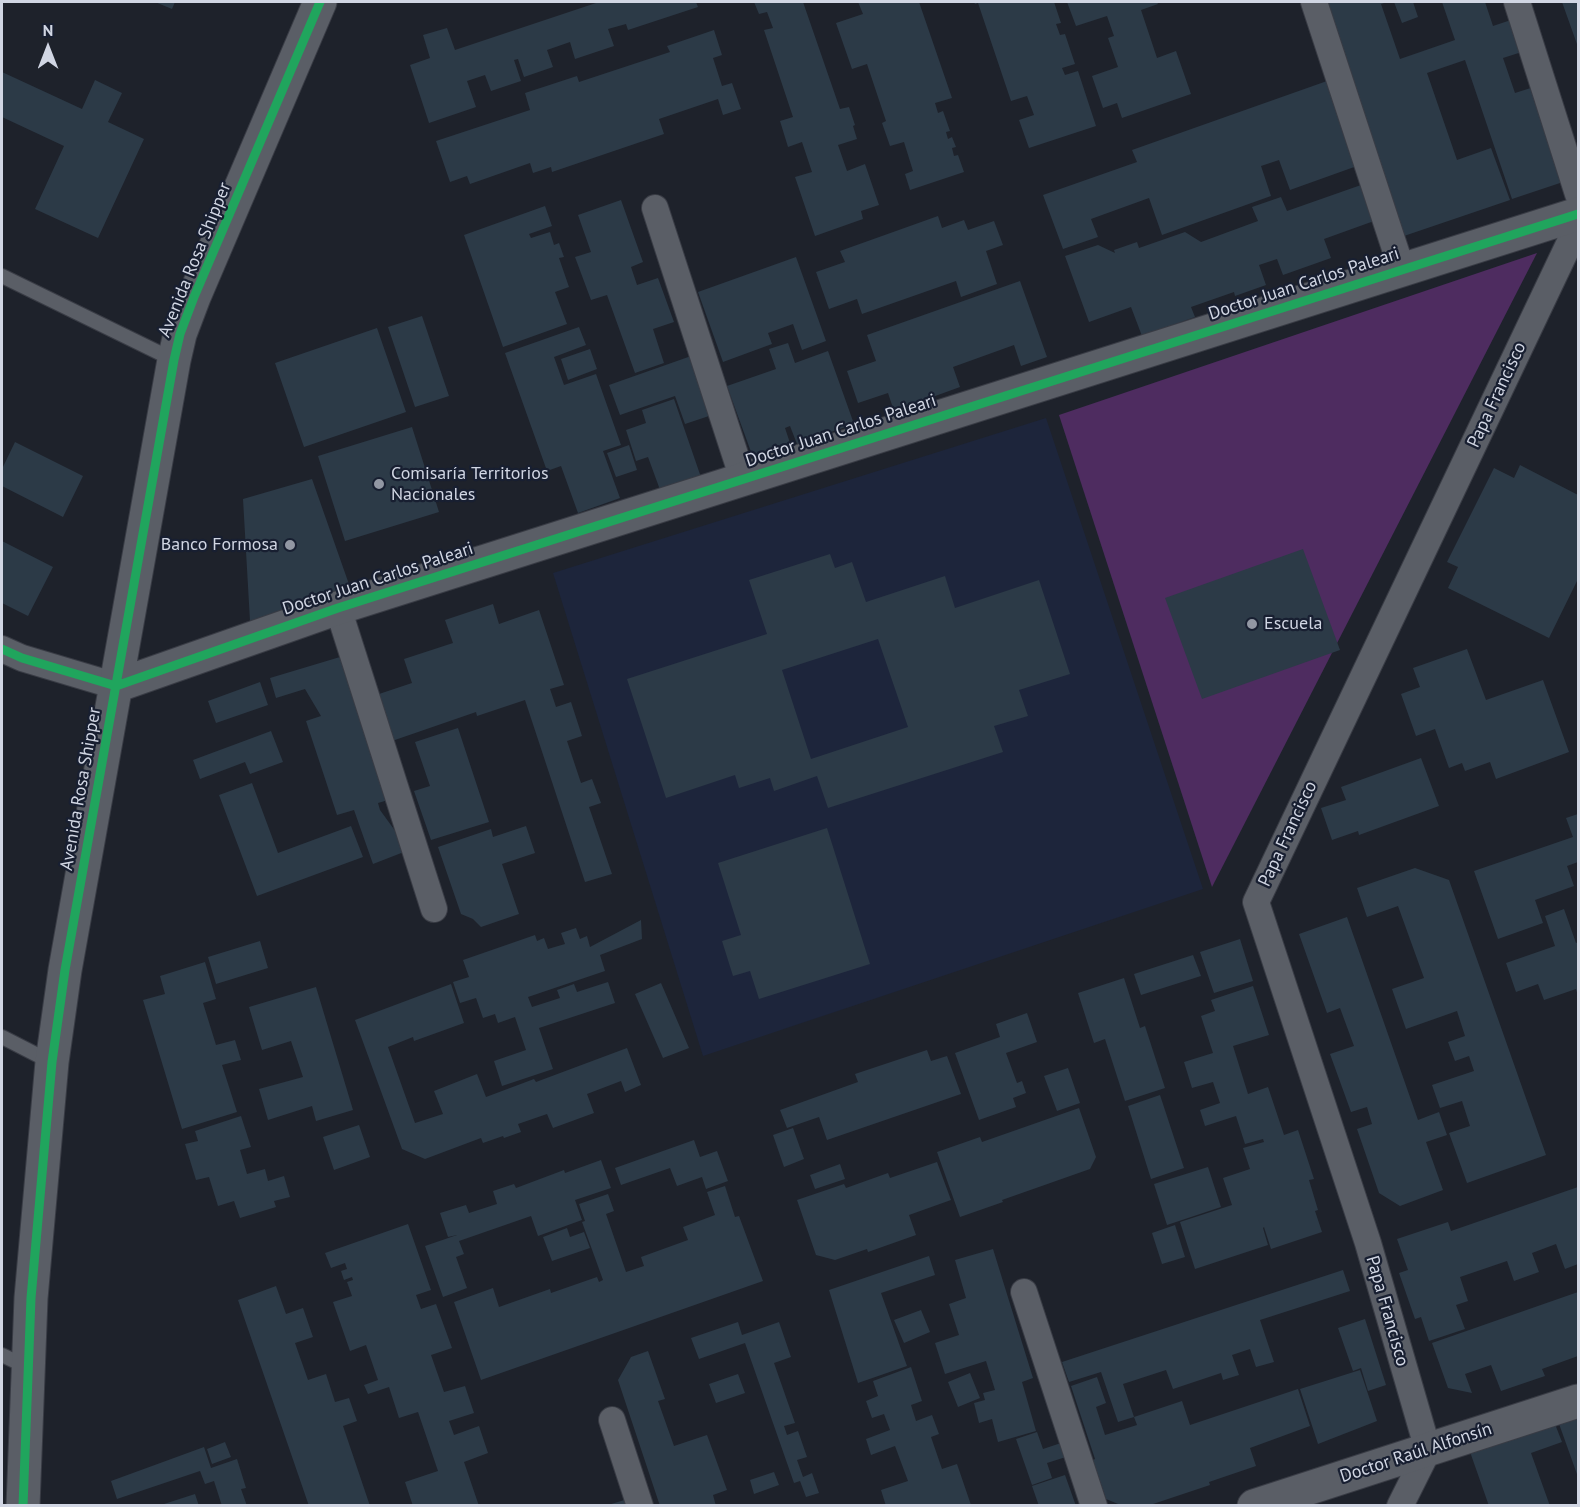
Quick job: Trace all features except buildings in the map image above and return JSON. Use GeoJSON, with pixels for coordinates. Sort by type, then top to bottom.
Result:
{"type":"FeatureCollection","features":[{"type":"Feature","properties":{"kind":"street","name":"Avenida Rosa Shipper"},"geometry":{"type":"LineString","coordinates":[[23,1506],[15,1361],[31,1298],[52,1062],[65,970],[174,360],[180,334],[194,297],[320,2]]}},
{"type":"Feature","properties":{"kind":"street"},"geometry":{"type":"LineString","coordinates":[[1314,2],[1402,270]]}},
{"type":"Feature","properties":{"kind":"street"},"geometry":{"type":"LineString","coordinates":[[1517,2],[1578,194]]}},
{"type":"Feature","properties":{"kind":"street"},"geometry":{"type":"LineString","coordinates":[[655,208],[744,479]]}},
{"type":"Feature","properties":{"kind":"street","name":"Doctor Juan Carlos Paleari"},"geometry":{"type":"LineString","coordinates":[[116,686],[338,608],[1578,214]]}},
{"type":"Feature","properties":{"kind":"street","name":"Papa Francisco"},"geometry":{"type":"LineString","coordinates":[[1428,1450],[1368,1243],[1256,902],[1578,225]]}},
{"type":"Feature","properties":{"kind":"street"},"geometry":{"type":"LineString","coordinates":[[338,608],[434,909]]}},
{"type":"Feature","properties":{"kind":"street"},"geometry":{"type":"LineString","coordinates":[[2,649],[22,658],[116,686]]}},
{"type":"Feature","properties":{"kind":"street"},"geometry":{"type":"LineString","coordinates":[[1024,1292],[1094,1506]]}},
{"type":"Feature","properties":{"kind":"street","name":"Doctor Raúl Alfonsín"},"geometry":{"type":"LineString","coordinates":[[1254,1506],[1578,1401]]}},
{"type":"Feature","properties":{"kind":"street"},"geometry":{"type":"LineString","coordinates":[[612,1420],[640,1506]]}},
{"type":"Feature","properties":{"kind":"street"},"geometry":{"type":"LineString","coordinates":[[1400,1506],[1428,1450]]}},
{"type":"Feature","properties":{"kind":"lane"},"geometry":{"type":"LineString","coordinates":[[2,276],[174,360]]}},
{"type":"Feature","properties":{"kind":"lane"},"geometry":{"type":"LineString","coordinates":[[2,1037],[52,1062]]}},
{"type":"Feature","properties":{"kind":"shaded area"},"geometry":{"type":"Polygon","coordinates":[[[1537,253],[1212,887],[1059,415],[1537,253]]]}},
{"type":"Feature","properties":{"kind":"shaded area"},"geometry":{"type":"Polygon","coordinates":[[[1046,418],[1203,889],[703,1056],[553,573],[1046,418]]]}},
{"type":"Feature","properties":{"kind":"cycle path"},"geometry":{"type":"LineString","coordinates":[[23,1506],[31,1298],[52,1062],[65,970],[174,360],[180,334],[194,297],[320,2]]}},
{"type":"Feature","properties":{"kind":"cycle path"},"geometry":{"type":"LineString","coordinates":[[2,649],[22,658],[116,686],[338,608],[1578,214]]}},
{"type":"Feature","properties":{"kind":"place","name":"Comisaría Territorios Nacionales"},"geometry":{"type":"Point","coordinates":[379,484]}},
{"type":"Feature","properties":{"kind":"place","name":"Banco Formosa"},"geometry":{"type":"Point","coordinates":[290,545]}},
{"type":"Feature","properties":{"kind":"place","name":"Escuela"},"geometry":{"type":"Point","coordinates":[1252,624]}}]}
